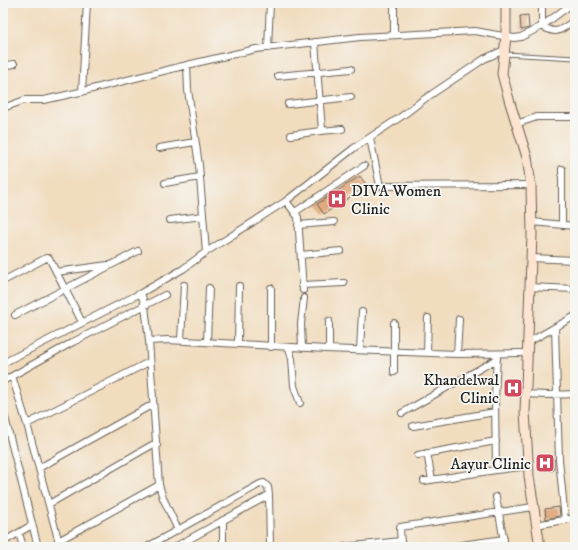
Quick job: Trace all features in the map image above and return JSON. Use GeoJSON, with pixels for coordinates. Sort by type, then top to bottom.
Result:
{"type":"FeatureCollection","features":[{"type":"Feature","properties":{"kind":"street"},"geometry":{"type":"LineString","coordinates":[[82,92],[87,3]]}},
{"type":"Feature","properties":{"kind":"street"},"geometry":{"type":"LineString","coordinates":[[268,48],[270,3]]}},
{"type":"Feature","properties":{"kind":"street"},"geometry":{"type":"LineString","coordinates":[[394,3],[394,35]]}},
{"type":"Feature","properties":{"kind":"street"},"geometry":{"type":"LineString","coordinates":[[506,3],[506,36],[502,74],[527,156],[531,186],[532,222],[525,412],[528,466],[540,547]]}},
{"type":"Feature","properties":{"kind":"street"},"geometry":{"type":"LineString","coordinates":[[542,3],[542,26]]}},
{"type":"Feature","properties":{"kind":"street"},"geometry":{"type":"LineString","coordinates":[[3,108],[24,100],[44,100],[82,92],[219,56],[326,40],[475,31],[514,38],[521,37],[542,26],[573,3]]}},
{"type":"Feature","properties":{"kind":"street"},"geometry":{"type":"LineString","coordinates":[[542,26],[553,32],[558,31],[574,21]]}},
{"type":"Feature","properties":{"kind":"street"},"geometry":{"type":"LineString","coordinates":[[315,42],[321,131]]}},
{"type":"Feature","properties":{"kind":"street"},"geometry":{"type":"LineString","coordinates":[[3,363],[183,269],[206,252],[286,201],[354,148],[484,59],[504,52]]}},
{"type":"Feature","properties":{"kind":"street"},"geometry":{"type":"LineString","coordinates":[[3,66],[14,64]]}},
{"type":"Feature","properties":{"kind":"street"},"geometry":{"type":"LineString","coordinates":[[187,65],[188,90],[200,177],[206,252]]}},
{"type":"Feature","properties":{"kind":"street"},"geometry":{"type":"LineString","coordinates":[[278,76],[351,69]]}},
{"type":"Feature","properties":{"kind":"street"},"geometry":{"type":"LineString","coordinates":[[288,104],[351,97]]}},
{"type":"Feature","properties":{"kind":"street"},"geometry":{"type":"LineString","coordinates":[[516,124],[537,117],[575,117]]}},
{"type":"Feature","properties":{"kind":"street"},"geometry":{"type":"LineString","coordinates":[[291,135],[342,129]]}},
{"type":"Feature","properties":{"kind":"street"},"geometry":{"type":"LineString","coordinates":[[370,138],[380,186],[531,186]]}},
{"type":"Feature","properties":{"kind":"street"},"geometry":{"type":"LineString","coordinates":[[159,148],[195,142]]}},
{"type":"Feature","properties":{"kind":"street"},"geometry":{"type":"LineString","coordinates":[[295,212],[364,166]]}},
{"type":"Feature","properties":{"kind":"street"},"geometry":{"type":"LineString","coordinates":[[562,169],[562,225]]}},
{"type":"Feature","properties":{"kind":"street"},"geometry":{"type":"LineString","coordinates":[[165,182],[200,177]]}},
{"type":"Feature","properties":{"kind":"street"},"geometry":{"type":"LineString","coordinates":[[286,201],[298,217],[302,288],[344,283]]}},
{"type":"Feature","properties":{"kind":"street"},"geometry":{"type":"LineString","coordinates":[[170,220],[203,216]]}},
{"type":"Feature","properties":{"kind":"street"},"geometry":{"type":"LineString","coordinates":[[298,225],[334,222]]}},
{"type":"Feature","properties":{"kind":"street"},"geometry":{"type":"LineString","coordinates":[[532,222],[575,226]]}},
{"type":"Feature","properties":{"kind":"street"},"geometry":{"type":"LineString","coordinates":[[15,315],[138,251]]}},
{"type":"Feature","properties":{"kind":"street"},"geometry":{"type":"LineString","coordinates":[[301,255],[341,251]]}},
{"type":"Feature","properties":{"kind":"street"},"geometry":{"type":"LineString","coordinates":[[3,281],[46,258],[49,258],[82,322]]}},
{"type":"Feature","properties":{"kind":"street"},"geometry":{"type":"LineString","coordinates":[[531,258],[574,260]]}},
{"type":"Feature","properties":{"kind":"street"},"geometry":{"type":"LineString","coordinates":[[56,272],[112,265]]}},
{"type":"Feature","properties":{"kind":"street"},"geometry":{"type":"LineString","coordinates":[[181,340],[184,285]]}},
{"type":"Feature","properties":{"kind":"street"},"geometry":{"type":"LineString","coordinates":[[238,344],[239,286]]}},
{"type":"Feature","properties":{"kind":"street"},"geometry":{"type":"LineString","coordinates":[[529,287],[575,289]]}},
{"type":"Feature","properties":{"kind":"street"},"geometry":{"type":"LineString","coordinates":[[207,342],[209,288]]}},
{"type":"Feature","properties":{"kind":"street"},"geometry":{"type":"LineString","coordinates":[[271,347],[272,288]]}},
{"type":"Feature","properties":{"kind":"street"},"geometry":{"type":"LineString","coordinates":[[141,292],[145,306],[149,341],[149,362],[157,444],[159,485],[163,498],[178,530]]}},
{"type":"Feature","properties":{"kind":"street"},"geometry":{"type":"LineString","coordinates":[[3,381],[73,342],[165,295]]}},
{"type":"Feature","properties":{"kind":"street"},"geometry":{"type":"LineString","coordinates":[[302,348],[301,319],[304,298]]}},
{"type":"Feature","properties":{"kind":"street"},"geometry":{"type":"LineString","coordinates":[[360,350],[362,312]]}},
{"type":"Feature","properties":{"kind":"street"},"geometry":{"type":"LineString","coordinates":[[527,343],[575,316]]}},
{"type":"Feature","properties":{"kind":"street"},"geometry":{"type":"LineString","coordinates":[[427,352],[428,318]]}},
{"type":"Feature","properties":{"kind":"street"},"geometry":{"type":"LineString","coordinates":[[457,354],[459,319]]}},
{"type":"Feature","properties":{"kind":"street"},"geometry":{"type":"LineString","coordinates":[[329,321],[329,349]]}},
{"type":"Feature","properties":{"kind":"street"},"geometry":{"type":"LineString","coordinates":[[394,323],[394,372]]}},
{"type":"Feature","properties":{"kind":"street"},"geometry":{"type":"LineString","coordinates":[[555,327],[559,459],[565,520]]}},
{"type":"Feature","properties":{"kind":"street"},"geometry":{"type":"LineString","coordinates":[[149,341],[181,340],[289,348],[427,352],[497,356],[527,353]]}},
{"type":"Feature","properties":{"kind":"street"},"geometry":{"type":"LineString","coordinates":[[289,348],[292,360],[294,386],[300,403]]}},
{"type":"Feature","properties":{"kind":"street"},"geometry":{"type":"LineString","coordinates":[[496,470],[495,412],[497,356]]}},
{"type":"Feature","properties":{"kind":"street"},"geometry":{"type":"LineString","coordinates":[[402,413],[497,356]]}},
{"type":"Feature","properties":{"kind":"street"},"geometry":{"type":"LineString","coordinates":[[27,424],[149,362]]}},
{"type":"Feature","properties":{"kind":"street"},"geometry":{"type":"LineString","coordinates":[[12,376],[27,424],[58,539],[60,540],[159,485]]}},
{"type":"Feature","properties":{"kind":"street"},"geometry":{"type":"LineString","coordinates":[[525,394],[575,394]]}},
{"type":"Feature","properties":{"kind":"street"},"geometry":{"type":"LineString","coordinates":[[39,468],[148,407],[153,406]]}},
{"type":"Feature","properties":{"kind":"street"},"geometry":{"type":"LineString","coordinates":[[3,410],[38,547]]}},
{"type":"Feature","properties":{"kind":"street"},"geometry":{"type":"LineString","coordinates":[[413,426],[495,412]]}},
{"type":"Feature","properties":{"kind":"street"},"geometry":{"type":"LineString","coordinates":[[418,455],[496,441]]}},
{"type":"Feature","properties":{"kind":"street"},"geometry":{"type":"LineString","coordinates":[[49,504],[152,445],[157,444]]}},
{"type":"Feature","properties":{"kind":"street"},"geometry":{"type":"LineString","coordinates":[[427,453],[432,480]]}},
{"type":"Feature","properties":{"kind":"street"},"geometry":{"type":"LineString","coordinates":[[424,481],[528,466]]}},
{"type":"Feature","properties":{"kind":"street"},"geometry":{"type":"LineString","coordinates":[[147,547],[264,483],[268,487],[269,495],[270,547]]}},
{"type":"Feature","properties":{"kind":"street"},"geometry":{"type":"LineString","coordinates":[[175,547],[182,545],[223,520],[269,495]]}},
{"type":"Feature","properties":{"kind":"street"},"geometry":{"type":"LineString","coordinates":[[496,497],[505,547]]}},
{"type":"Feature","properties":{"kind":"street"},"geometry":{"type":"LineString","coordinates":[[344,547],[401,544],[400,527],[533,507]]}},
{"type":"Feature","properties":{"kind":"street"},"geometry":{"type":"LineString","coordinates":[[536,525],[575,518]]}},
{"type":"Feature","properties":{"kind":"street"},"geometry":{"type":"LineString","coordinates":[[222,547],[223,520]]}},
{"type":"Feature","properties":{"kind":"street"},"geometry":{"type":"LineString","coordinates":[[3,542],[32,525]]}},
{"type":"Feature","properties":{"kind":"street"},"geometry":{"type":"LineString","coordinates":[[19,533],[23,547]]}},
{"type":"Feature","properties":{"kind":"street"},"geometry":{"type":"LineString","coordinates":[[446,547],[504,539]]}},
{"type":"Feature","properties":{"kind":"lane"},"geometry":{"type":"LineString","coordinates":[[504,52],[575,58]]}},
{"type":"Feature","properties":{"kind":"building"},"geometry":{"type":"Polygon","coordinates":[[[528,15],[529,28],[521,30],[520,16],[528,15]]]}},
{"type":"Feature","properties":{"kind":"building"},"geometry":{"type":"Polygon","coordinates":[[[360,176],[367,186],[324,214],[317,204],[360,176]]]}},
{"type":"Feature","properties":{"kind":"building"},"geometry":{"type":"Polygon","coordinates":[[[505,384],[520,385],[520,392],[505,392],[505,384]]]}},
{"type":"Feature","properties":{"kind":"building"},"geometry":{"type":"Polygon","coordinates":[[[539,459],[554,459],[554,470],[539,470],[539,459]]]}},
{"type":"Feature","properties":{"kind":"building"},"geometry":{"type":"Polygon","coordinates":[[[559,507],[560,516],[546,519],[545,509],[559,507]]]}},
{"type":"Feature","properties":{"kind":"place","name":"DIVA Women Clinic"},"geometry":{"type":"Point","coordinates":[337,199]}},
{"type":"Feature","properties":{"kind":"place","name":"Khandelwal Clinic"},"geometry":{"type":"Point","coordinates":[513,388]}},
{"type":"Feature","properties":{"kind":"place","name":"Aayur Clinic"},"geometry":{"type":"Point","coordinates":[545,463]}}]}
